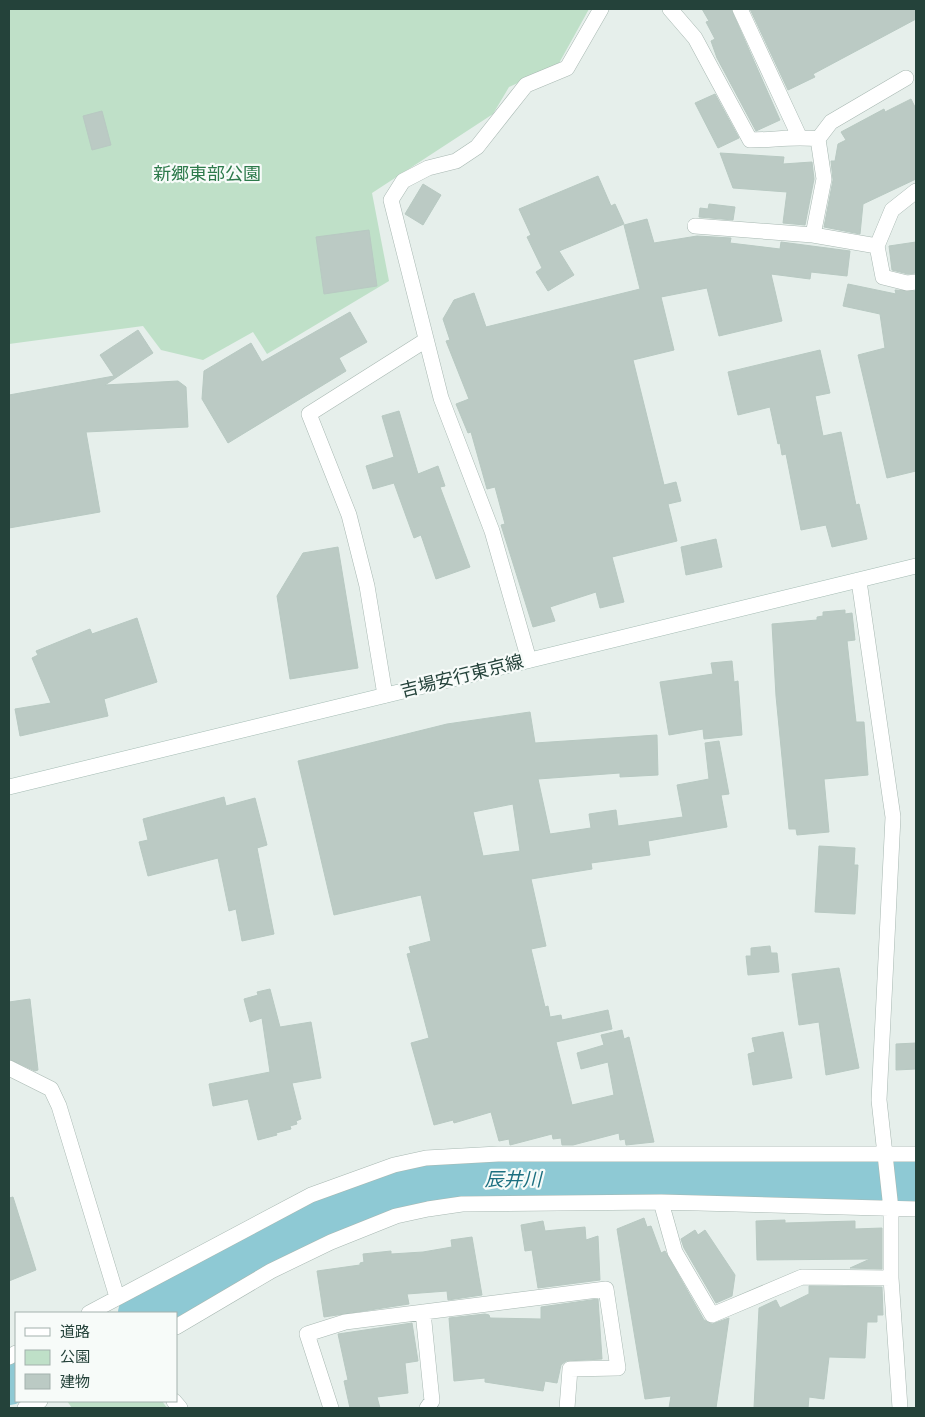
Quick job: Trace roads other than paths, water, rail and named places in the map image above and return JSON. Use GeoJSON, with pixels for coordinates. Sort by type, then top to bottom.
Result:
{"type":"FeatureCollection","features":[{"type":"Feature","properties":{"kind":"street"},"geometry":{"type":"LineString","coordinates":[[529,660],[492,531],[441,398],[391,200],[396,188],[403,181],[428,168],[456,160],[477,147],[526,85],[567,68],[601,9]]}},
{"type":"Feature","properties":{"kind":"street"},"geometry":{"type":"LineString","coordinates":[[670,9],[695,38],[750,140],[785,139],[800,136],[818,139]]}},
{"type":"Feature","properties":{"kind":"street"},"geometry":{"type":"LineString","coordinates":[[740,9],[800,136]]}},
{"type":"Feature","properties":{"kind":"street"},"geometry":{"type":"LineString","coordinates":[[813,235],[824,179],[818,139],[831,122],[906,78]]}},
{"type":"Feature","properties":{"kind":"street"},"geometry":{"type":"LineString","coordinates":[[916,191],[892,210],[876,246],[883,277],[907,283],[916,282]]}},
{"type":"Feature","properties":{"kind":"street"},"geometry":{"type":"LineString","coordinates":[[695,226],[813,235],[876,246]]}},
{"type":"Feature","properties":{"kind":"street"},"geometry":{"type":"LineString","coordinates":[[385,695],[367,586],[349,515],[309,414],[426,340]]}},
{"type":"Feature","properties":{"kind":"street","name":"吉場安行東京線"},"geometry":{"type":"LineString","coordinates":[[9,787],[916,566]]}},
{"type":"Feature","properties":{"kind":"street"},"geometry":{"type":"LineString","coordinates":[[858,581],[893,817],[878,1100],[890,1205],[891,1278],[900,1408]]}},
{"type":"Feature","properties":{"kind":"street"},"geometry":{"type":"LineString","coordinates":[[9,1068],[51,1089],[59,1106],[116,1303]]}},
{"type":"Feature","properties":{"kind":"street"},"geometry":{"type":"LineString","coordinates":[[92,1312],[116,1303],[311,1195],[394,1165],[426,1158],[498,1154],[885,1157],[916,1154]]}},
{"type":"Feature","properties":{"kind":"street"},"geometry":{"type":"LineString","coordinates":[[661,1202],[675,1252],[712,1315],[802,1277],[891,1278]]}},
{"type":"Feature","properties":{"kind":"street"},"geometry":{"type":"LineString","coordinates":[[178,1326],[271,1271],[331,1242],[396,1216],[462,1204],[661,1202],[890,1205],[916,1209]]}},
{"type":"Feature","properties":{"kind":"street"},"geometry":{"type":"LineString","coordinates":[[331,1408],[307,1334],[345,1322],[606,1289],[618,1368],[570,1369],[567,1408]]}},
{"type":"Feature","properties":{"kind":"street"},"geometry":{"type":"LineString","coordinates":[[424,1312],[432,1401],[426,1408]]}},
{"type":"Feature","properties":{"kind":"street"},"geometry":{"type":"LineString","coordinates":[[25,1408],[38,1402]]}},
{"type":"Feature","properties":{"kind":"waterway","name":"辰井川"},"geometry":{"type":"LineString","coordinates":[[141,1312],[216,1274],[300,1226],[392,1191],[458,1179],[801,1179],[916,1182]]}},
{"type":"Feature","properties":{"kind":"waterway","name":"辰井川"},"geometry":{"type":"LineString","coordinates":[[9,1384],[15,1381]]}},
{"type":"Feature","properties":{"kind":"park label","name":"新郷東部公園"},"geometry":{"type":"Point","coordinates":[207,174]}}]}
